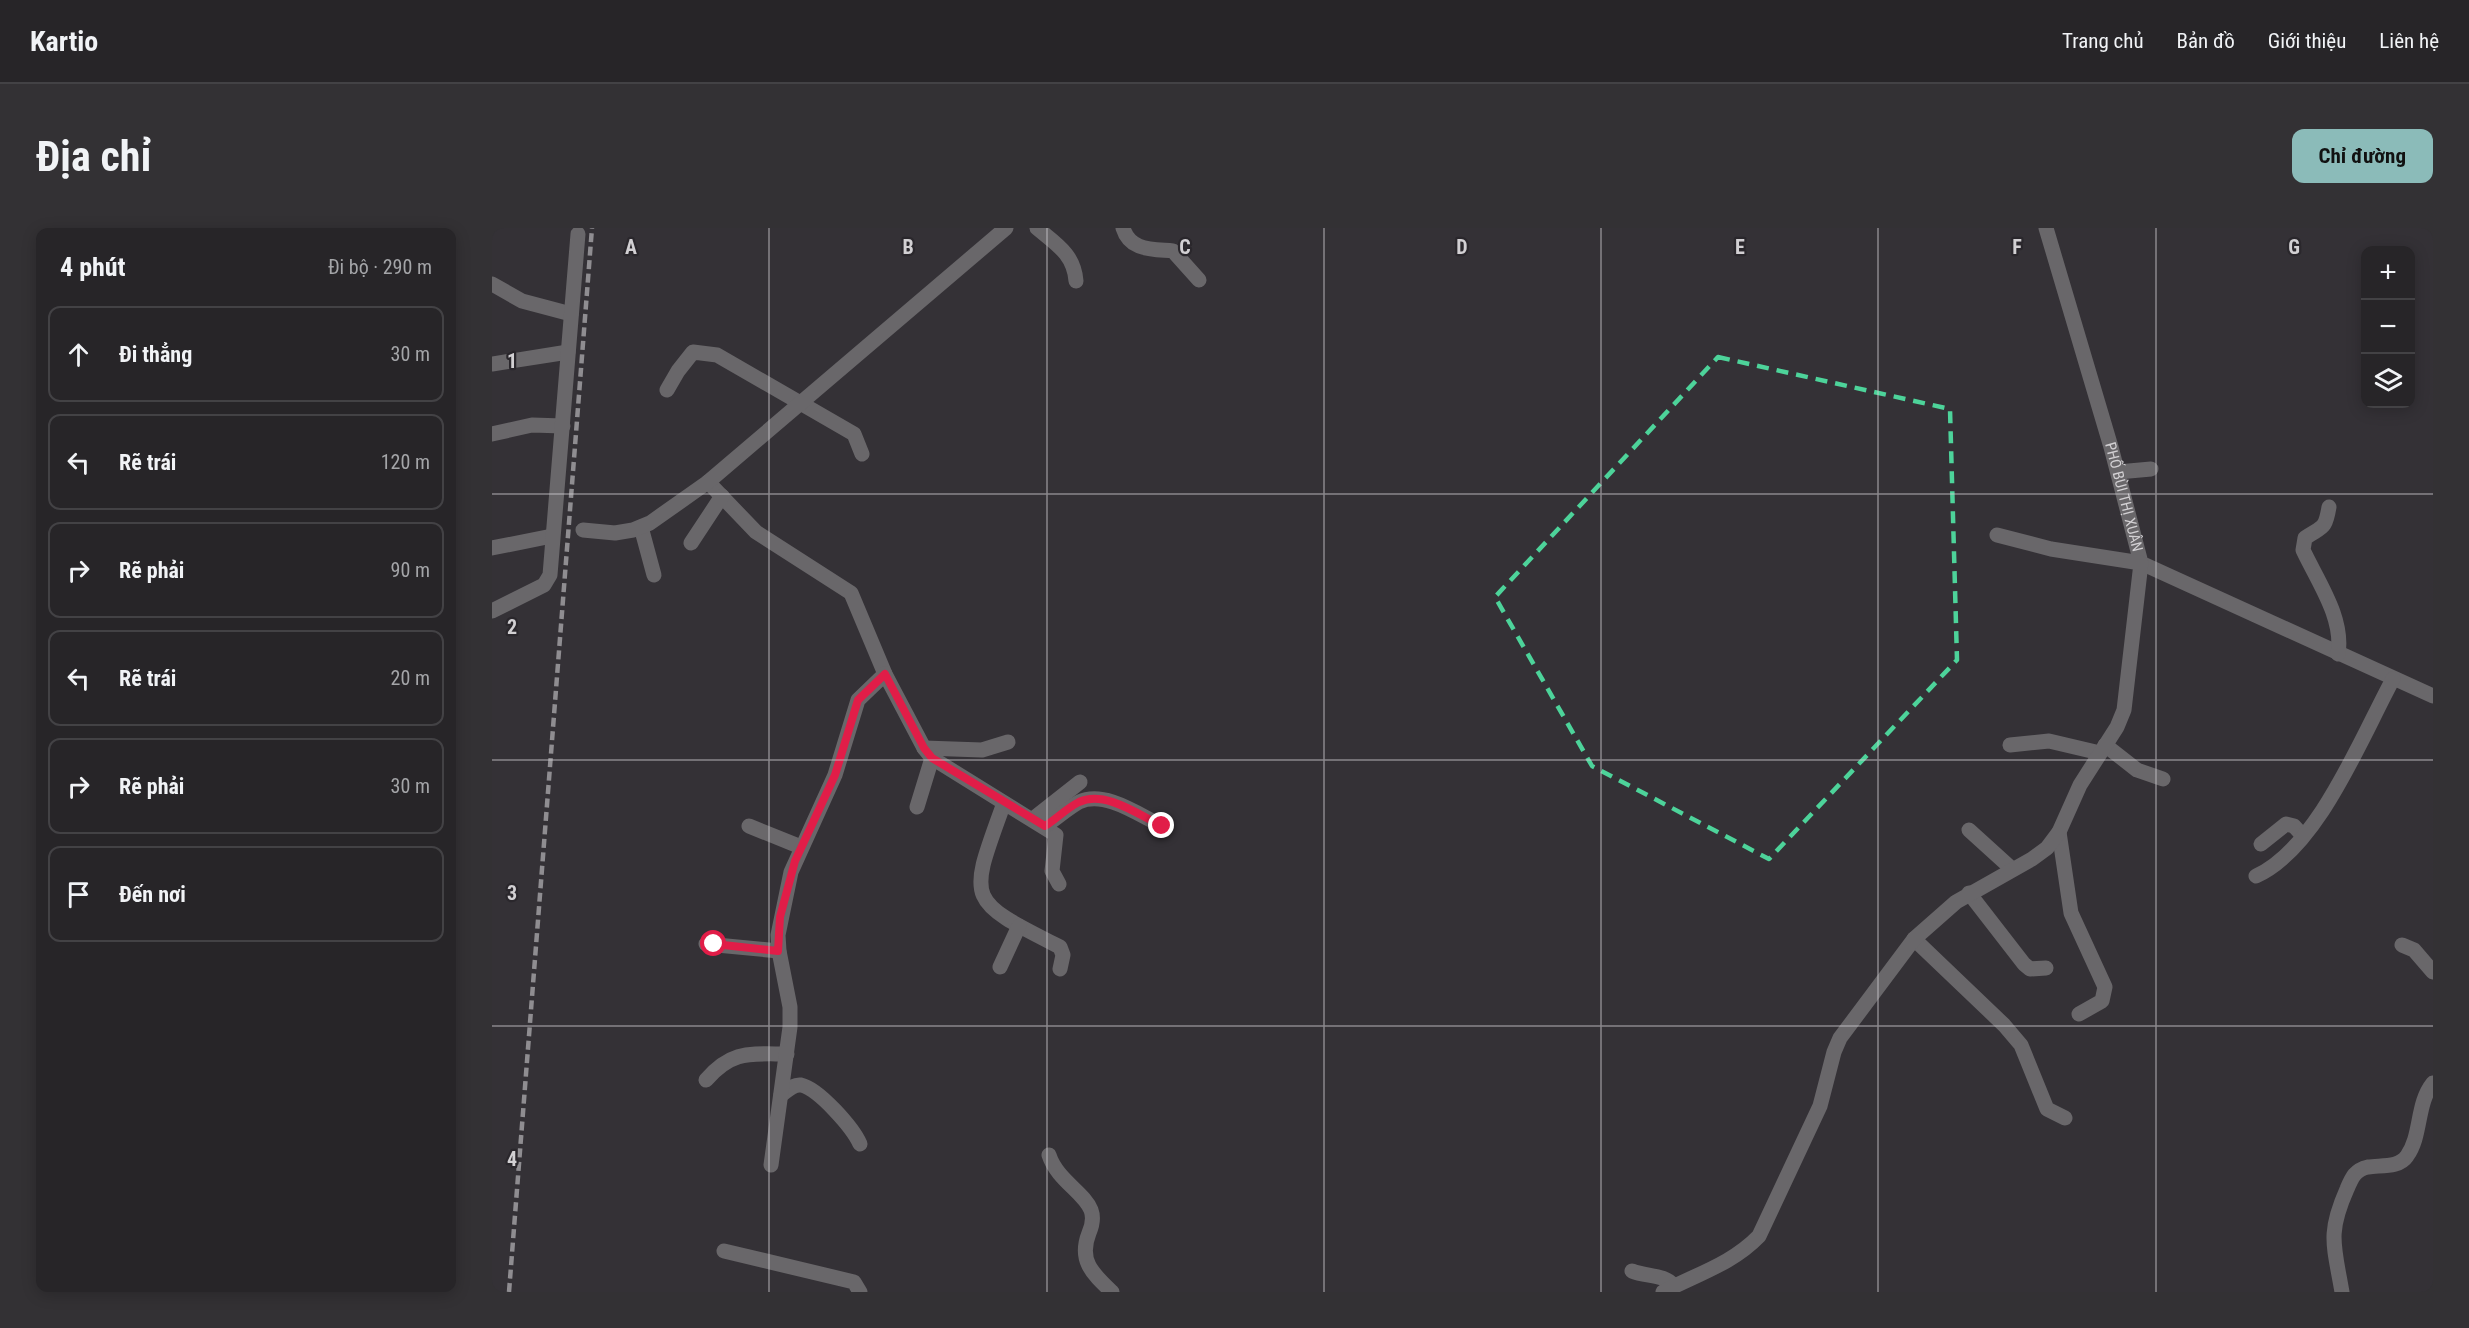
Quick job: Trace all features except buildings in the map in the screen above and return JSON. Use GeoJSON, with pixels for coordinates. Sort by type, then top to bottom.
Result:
{"type":"FeatureCollection","features":[{"type":"Feature","properties":{"kind":"street"},"geometry":{"type":"LineString","coordinates":[[583,530],[615,533],[641,527],[708,482],[1006,228]]}},
{"type":"Feature","properties":{"kind":"street"},"geometry":{"type":"LineString","coordinates":[[1037,228],[1068,254],[1075,267],[1076,281]]}},
{"type":"Feature","properties":{"kind":"street"},"geometry":{"type":"LineString","coordinates":[[1123,228],[1126,238],[1137,247],[1173,251],[1199,280]]}},
{"type":"Feature","properties":{"kind":"street","name":"PHỐ BÙI THỊ XUÂN"},"geometry":{"type":"LineString","coordinates":[[2046,228],[2118,472],[2141,563],[2433,696]]}},
{"type":"Feature","properties":{"kind":"street"},"geometry":{"type":"LineString","coordinates":[[492,611],[544,585],[548,580],[578,234]]}},
{"type":"Feature","properties":{"kind":"street"},"geometry":{"type":"LineString","coordinates":[[492,284],[522,302],[571,314]]}},
{"type":"Feature","properties":{"kind":"street"},"geometry":{"type":"LineString","coordinates":[[492,364],[568,352]]}},
{"type":"Feature","properties":{"kind":"street"},"geometry":{"type":"LineString","coordinates":[[667,390],[693,352],[717,355],[801,401],[854,434],[862,454]]}},
{"type":"Feature","properties":{"kind":"street"},"geometry":{"type":"LineString","coordinates":[[492,434],[532,424],[563,426]]}},
{"type":"Feature","properties":{"kind":"street"},"geometry":{"type":"LineString","coordinates":[[2118,472],[2151,469]]}},
{"type":"Feature","properties":{"kind":"street"},"geometry":{"type":"LineString","coordinates":[[708,482],[756,532],[851,593],[885,674],[928,753],[1039,823],[1057,838],[1052,871],[1059,884]]}},
{"type":"Feature","properties":{"kind":"street"},"geometry":{"type":"LineString","coordinates":[[692,543],[722,496]]}},
{"type":"Feature","properties":{"kind":"street"},"geometry":{"type":"LineString","coordinates":[[2329,507],[2323,528],[2305,538],[2303,550],[2334,616],[2339,634],[2338,654]]}},
{"type":"Feature","properties":{"kind":"street"},"geometry":{"type":"LineString","coordinates":[[641,527],[654,575]]}},
{"type":"Feature","properties":{"kind":"street"},"geometry":{"type":"LineString","coordinates":[[1632,1270],[1642,1275],[1663,1278],[1669,1289],[1727,1262],[1745,1250],[1759,1236],[1768,1222],[1820,1106],[1833,1052],[1840,1038],[1914,939],[1969,893],[2047,848],[2059,832],[2080,785],[2124,710],[2141,563],[2051,549],[1997,535]]}},
{"type":"Feature","properties":{"kind":"street"},"geometry":{"type":"LineString","coordinates":[[492,548],[552,536]]}},
{"type":"Feature","properties":{"kind":"street"},"geometry":{"type":"LineString","coordinates":[[771,1165],[787,1054],[790,1007],[778,951],[780,917],[791,872],[835,775],[858,700],[885,674]]}},
{"type":"Feature","properties":{"kind":"street"},"geometry":{"type":"LineString","coordinates":[[2256,876],[2274,867],[2303,836],[2329,798],[2393,679]]}},
{"type":"Feature","properties":{"kind":"street"},"geometry":{"type":"LineString","coordinates":[[2010,745],[2049,741],[2103,749],[2137,770],[2163,779]]}},
{"type":"Feature","properties":{"kind":"street"},"geometry":{"type":"LineString","coordinates":[[928,753],[982,750],[1008,742]]}},
{"type":"Feature","properties":{"kind":"street"},"geometry":{"type":"LineString","coordinates":[[917,807],[928,753]]}},
{"type":"Feature","properties":{"kind":"street"},"geometry":{"type":"LineString","coordinates":[[1039,823],[1080,782]]}},
{"type":"Feature","properties":{"kind":"street"},"geometry":{"type":"LineString","coordinates":[[1039,823],[1089,799],[1116,804],[1162,826]]}},
{"type":"Feature","properties":{"kind":"street"},"geometry":{"type":"LineString","coordinates":[[1004,803],[980,870],[980,891],[991,909],[1060,947],[1063,955],[1060,969]]}},
{"type":"Feature","properties":{"kind":"street"},"geometry":{"type":"LineString","coordinates":[[2261,844],[2286,824],[2294,825],[2303,836]]}},
{"type":"Feature","properties":{"kind":"street"},"geometry":{"type":"LineString","coordinates":[[749,826],[801,847]]}},
{"type":"Feature","properties":{"kind":"street"},"geometry":{"type":"LineString","coordinates":[[1969,830],[2012,869]]}},
{"type":"Feature","properties":{"kind":"street"},"geometry":{"type":"LineString","coordinates":[[2059,832],[2071,913],[2105,987],[2102,1001],[2079,1014]]}},
{"type":"Feature","properties":{"kind":"street"},"geometry":{"type":"LineString","coordinates":[[1969,893],[2024,964],[2030,969],[2046,968]]}},
{"type":"Feature","properties":{"kind":"street"},"geometry":{"type":"LineString","coordinates":[[1000,967],[1019,926]]}},
{"type":"Feature","properties":{"kind":"street"},"geometry":{"type":"LineString","coordinates":[[1914,939],[2004,1025],[2021,1045],[2047,1108],[2066,1118]]}},
{"type":"Feature","properties":{"kind":"street"},"geometry":{"type":"LineString","coordinates":[[706,944],[778,951]]}},
{"type":"Feature","properties":{"kind":"street"},"geometry":{"type":"LineString","coordinates":[[2402,945],[2414,950],[2433,972]]}},
{"type":"Feature","properties":{"kind":"street"},"geometry":{"type":"LineString","coordinates":[[706,1080],[726,1061],[739,1055],[787,1054]]}},
{"type":"Feature","properties":{"kind":"street"},"geometry":{"type":"LineString","coordinates":[[2342,1292],[2333,1226],[2352,1176],[2366,1168],[2395,1165],[2405,1160],[2411,1150],[2425,1095],[2433,1083]]}},
{"type":"Feature","properties":{"kind":"street"},"geometry":{"type":"LineString","coordinates":[[781,1095],[791,1087],[799,1085],[805,1087],[817,1095],[853,1130],[860,1144]]}},
{"type":"Feature","properties":{"kind":"street"},"geometry":{"type":"LineString","coordinates":[[1049,1155],[1052,1165],[1065,1182],[1091,1209],[1093,1224],[1085,1243],[1084,1256],[1090,1271],[1112,1292]]}},
{"type":"Feature","properties":{"kind":"street"},"geometry":{"type":"LineString","coordinates":[[724,1251],[854,1282],[860,1292]]}},
{"type":"Feature","properties":{"kind":"highlighted area"},"geometry":{"type":"Polygon","coordinates":[[[1718,357],[1950,409],[1957,660],[1769,859],[1592,766],[1495,597],[1718,357]]]}},
{"type":"Feature","properties":{"kind":"railway"},"geometry":{"type":"LineString","coordinates":[[509,1292],[592,228]]}},
{"type":"Feature","properties":{"kind":"route"},"geometry":{"type":"LineString","coordinates":[[714,944],[778,951],[780,917],[795,861],[835,775],[858,700],[885,674],[924,748],[932,758],[1045,826],[1078,803],[1089,799],[1105,800],[1116,804],[1162,826]]}}]}
